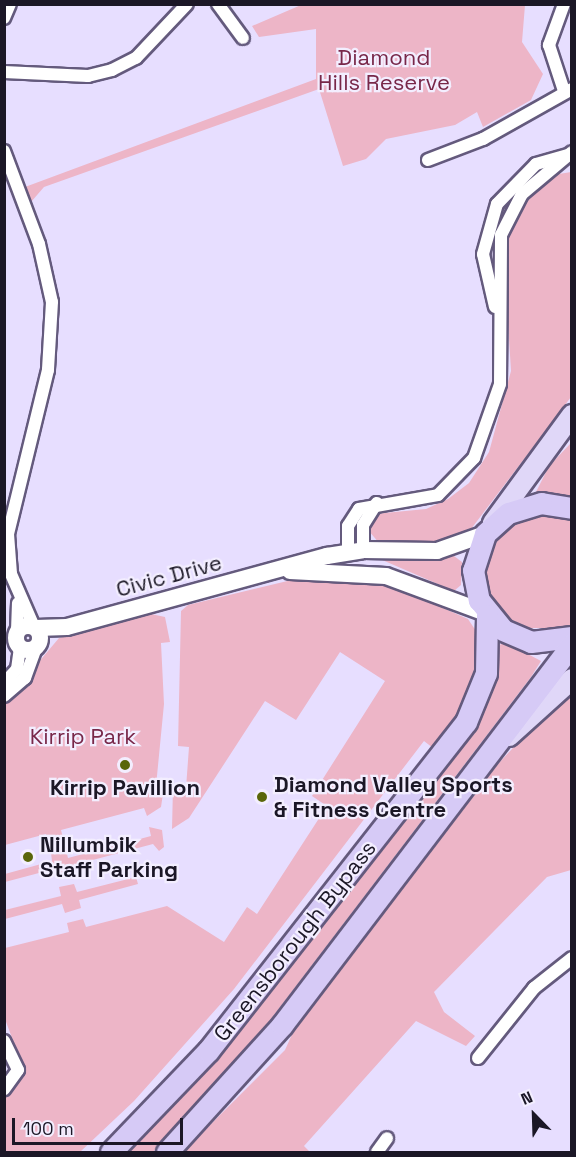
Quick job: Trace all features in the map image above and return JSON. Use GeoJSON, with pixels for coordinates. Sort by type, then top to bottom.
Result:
{"type":"FeatureCollection","features":[{"type":"Feature","properties":{"kind":"highway"},"geometry":{"type":"LineString","coordinates":[[488,531],[530,504],[572,508]]}},
{"type":"Feature","properties":{"kind":"highway","name":"Greensborough Bypass"},"geometry":{"type":"LineString","coordinates":[[111,1152],[208,1051],[461,729],[486,673],[487,614],[473,570],[488,531]]}},
{"type":"Feature","properties":{"kind":"highway"},"geometry":{"type":"LineString","coordinates":[[487,614],[503,630],[531,642],[572,637]]}},
{"type":"Feature","properties":{"kind":"highway","name":"Greensborough Bypass"},"geometry":{"type":"LineString","coordinates":[[167,1152],[282,1025],[477,762],[572,644]]}},
{"type":"Feature","properties":{"kind":"main road"},"geometry":{"type":"LineString","coordinates":[[488,531],[572,415]]}},
{"type":"Feature","properties":{"kind":"main road"},"geometry":{"type":"LineString","coordinates":[[477,762],[572,680]]}},
{"type":"Feature","properties":{"kind":"street"},"geometry":{"type":"LineString","coordinates":[[4,18],[10,4]]}},
{"type":"Feature","properties":{"kind":"street"},"geometry":{"type":"LineString","coordinates":[[4,72],[73,76],[112,70],[136,58],[187,4]]}},
{"type":"Feature","properties":{"kind":"street"},"geometry":{"type":"LineString","coordinates":[[218,4],[243,38]]}},
{"type":"Feature","properties":{"kind":"street"},"geometry":{"type":"LineString","coordinates":[[428,160],[483,139],[568,90],[549,45],[563,5]]}},
{"type":"Feature","properties":{"kind":"street"},"geometry":{"type":"LineString","coordinates":[[4,151],[46,265],[53,321],[48,370],[9,525],[9,564],[18,599],[20,642],[25,678],[4,696]]}},
{"type":"Feature","properties":{"kind":"street"},"geometry":{"type":"LineString","coordinates":[[357,571],[356,550],[363,525],[378,503],[429,498],[467,469],[498,398],[500,321],[496,260],[506,219],[522,194],[569,153]]}},
{"type":"Feature","properties":{"kind":"street","name":"Civic Drive"},"geometry":{"type":"LineString","coordinates":[[20,642],[67,627],[356,550],[437,551],[488,531]]}},
{"type":"Feature","properties":{"kind":"street","name":"Civic Drive"},"geometry":{"type":"LineString","coordinates":[[283,570],[357,571],[409,582],[487,614]]}},
{"type":"Feature","properties":{"kind":"street"},"geometry":{"type":"LineString","coordinates":[[18,599],[41,637],[20,642]]}},
{"type":"Feature","properties":{"kind":"street","name":"Civic Drive"},"geometry":{"type":"LineString","coordinates":[[35,627],[67,627]]}},
{"type":"Feature","properties":{"kind":"street"},"geometry":{"type":"LineString","coordinates":[[4,683],[17,669],[20,642]]}},
{"type":"Feature","properties":{"kind":"street"},"geometry":{"type":"LineString","coordinates":[[478,1058],[534,988],[570,963]]}},
{"type":"Feature","properties":{"kind":"street"},"geometry":{"type":"LineString","coordinates":[[4,1041],[18,1070],[4,1089]]}},
{"type":"Feature","properties":{"kind":"street"},"geometry":{"type":"LineString","coordinates":[[377,1152],[387,1138]]}},
{"type":"Feature","properties":{"kind":"green space","name":"Diamond Hills Reserve"},"geometry":{"type":"Polygon","coordinates":[[[301,5],[525,5],[522,42],[543,74],[531,100],[483,127],[477,112],[455,125],[386,139],[366,159],[343,166],[319,89],[44,187],[31,202],[25,187],[316,79],[316,29],[259,37],[252,26],[301,5]]]}},
{"type":"Feature","properties":{"kind":"green space"},"geometry":{"type":"Polygon","coordinates":[[[571,172],[571,397],[468,533],[441,543],[379,543],[369,531],[374,514],[426,509],[448,499],[469,483],[489,452],[511,371],[503,242],[527,196],[553,175],[571,172]]]}},
{"type":"Feature","properties":{"kind":"green space"},"geometry":{"type":"Polygon","coordinates":[[[571,443],[571,500],[535,494],[549,466],[571,443]]]}},
{"type":"Feature","properties":{"kind":"green space"},"geometry":{"type":"Polygon","coordinates":[[[533,513],[571,518],[572,625],[565,628],[524,628],[505,617],[488,595],[485,564],[496,535],[533,513]]]}},
{"type":"Feature","properties":{"kind":"green space"},"geometry":{"type":"Polygon","coordinates":[[[373,556],[454,556],[462,562],[461,585],[454,591],[373,556]]]}},
{"type":"Feature","properties":{"kind":"green space"},"geometry":{"type":"Polygon","coordinates":[[[300,578],[389,584],[468,619],[476,631],[477,663],[465,707],[433,748],[424,741],[234,989],[134,1101],[80,1152],[5,1152],[5,1095],[25,1073],[5,1019],[5,948],[69,932],[67,923],[83,919],[86,927],[167,906],[224,942],[247,907],[257,914],[327,806],[312,796],[385,681],[340,652],[296,720],[265,701],[189,818],[172,829],[173,787],[186,788],[189,747],[178,746],[181,611],[188,605],[300,578]]]}},
{"type":"Feature","properties":{"kind":"green space","name":"Kirrip Park"},"geometry":{"type":"Polygon","coordinates":[[[151,614],[165,617],[170,642],[161,643],[164,704],[156,786],[164,787],[161,807],[147,816],[144,808],[61,830],[63,838],[48,842],[46,834],[5,845],[5,702],[59,638],[151,614]]]}},
{"type":"Feature","properties":{"kind":"green space"},"geometry":{"type":"Polygon","coordinates":[[[505,642],[541,661],[531,677],[249,1048],[153,1152],[125,1152],[208,1066],[449,764],[485,709],[498,646],[505,642]]]}},
{"type":"Feature","properties":{"kind":"green space"},"geometry":{"type":"Polygon","coordinates":[[[571,685],[571,870],[547,877],[434,992],[444,1012],[475,1036],[466,1046],[416,1021],[304,1146],[310,1152],[183,1152],[285,1050],[294,1030],[498,764],[571,685]]]}},
{"type":"Feature","properties":{"kind":"green space"},"geometry":{"type":"Polygon","coordinates":[[[149,827],[162,830],[164,847],[159,851],[153,844],[70,866],[72,874],[56,877],[54,869],[5,882],[5,874],[52,861],[51,853],[66,850],[68,858],[151,836],[149,827]]]}},
{"type":"Feature","properties":{"kind":"green space"},"geometry":{"type":"Polygon","coordinates":[[[136,877],[138,884],[79,900],[81,908],[65,913],[62,904],[5,919],[5,910],[61,896],[59,887],[74,884],[77,892],[136,877]]]}},
{"type":"Feature","properties":{"kind":"place","name":"Kirrip Pavillion"},"geometry":{"type":"Point","coordinates":[125,765]}},
{"type":"Feature","properties":{"kind":"place","name":"Diamond Valley Sports & Fitness Centre"},"geometry":{"type":"Point","coordinates":[262,797]}},
{"type":"Feature","properties":{"kind":"place","name":"Nillumbik Staff Parking"},"geometry":{"type":"Point","coordinates":[28,857]}}]}
